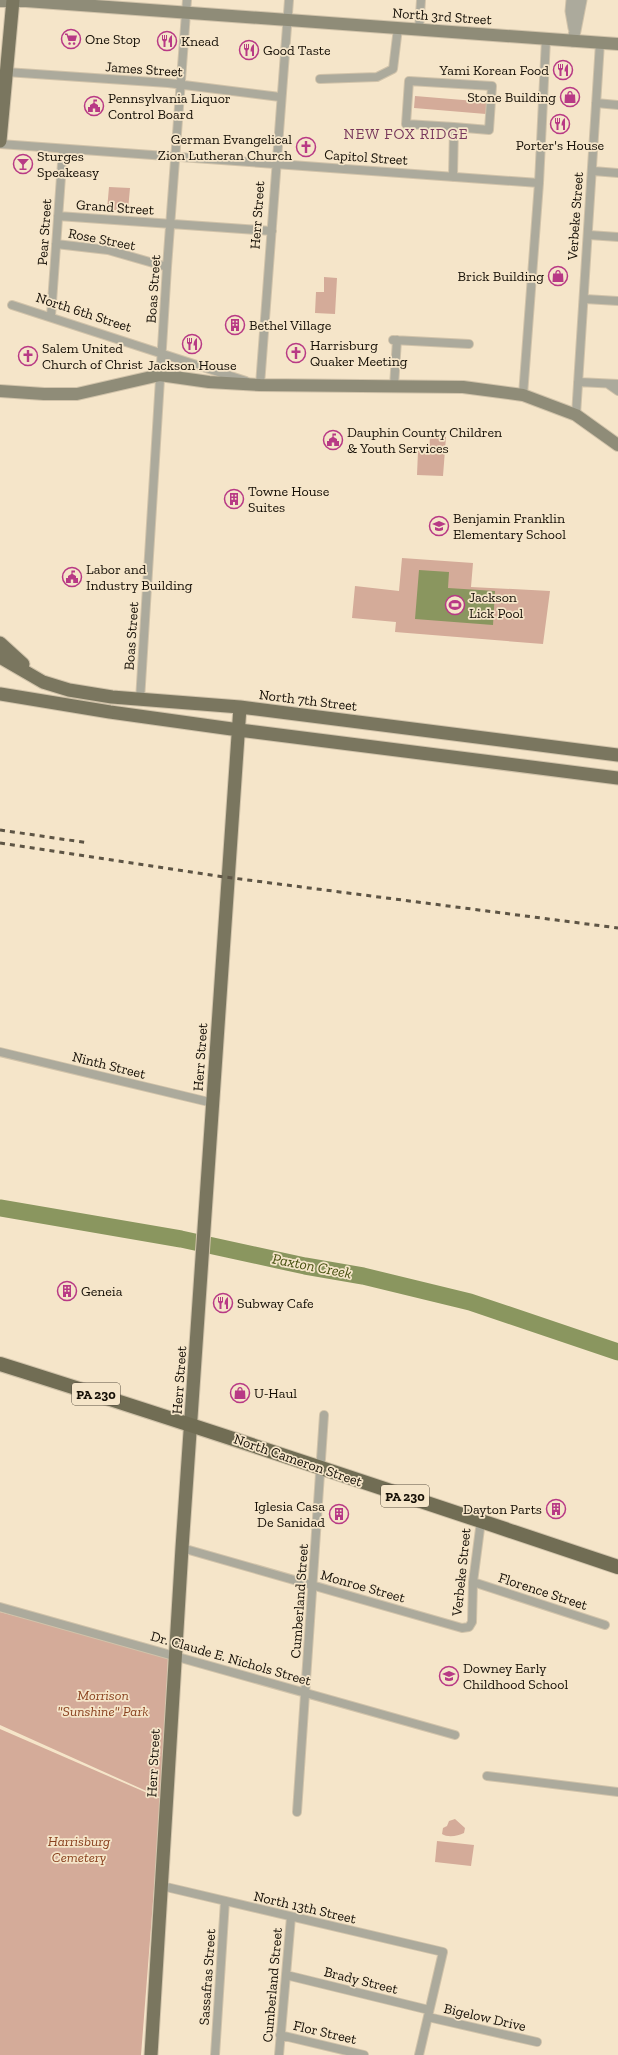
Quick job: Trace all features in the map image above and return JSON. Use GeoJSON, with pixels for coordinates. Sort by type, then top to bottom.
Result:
{"type":"FeatureCollection","features":[{"type":"Feature","properties":{"kind":"highway","name":"North Cameron Street"},"geometry":{"type":"LineString","coordinates":[[0,1364],[192,1424],[321,1469],[618,1567]]}},
{"type":"Feature","properties":{"kind":"main road","name":"North 3rd Street"},"geometry":{"type":"LineString","coordinates":[[8,1],[618,44]]}},
{"type":"Feature","properties":{"kind":"main road"},"geometry":{"type":"LineString","coordinates":[[0,143],[6,72],[8,1]]}},
{"type":"Feature","properties":{"kind":"main road"},"geometry":{"type":"LineString","coordinates":[[0,391],[44,394],[77,394],[160,375]]}},
{"type":"Feature","properties":{"kind":"main road","name":"North 6th Street"},"geometry":{"type":"LineString","coordinates":[[160,375],[209,382],[260,385],[463,387],[523,395],[576,415],[618,445]]}},
{"type":"Feature","properties":{"kind":"main road"},"geometry":{"type":"LineString","coordinates":[[0,643],[30,671],[56,687]]}},
{"type":"Feature","properties":{"kind":"main road","name":"North 7th Street"},"geometry":{"type":"LineString","coordinates":[[0,657],[30,676],[56,687],[140,700],[240,707],[618,755]]}},
{"type":"Feature","properties":{"kind":"main road"},"geometry":{"type":"LineString","coordinates":[[0,694],[110,712],[239,730],[618,778]]}},
{"type":"Feature","properties":{"kind":"main road","name":"Herr Street"},"geometry":{"type":"LineString","coordinates":[[151,2055],[182,1548],[192,1424],[240,707]]}},
{"type":"Feature","properties":{"kind":"street","name":"Boas Street"},"geometry":{"type":"LineString","coordinates":[[140,700],[167,267],[187,0]]}},
{"type":"Feature","properties":{"kind":"street","name":"Herr Street"},"geometry":{"type":"LineString","coordinates":[[260,385],[272,232],[280,97],[289,0]]}},
{"type":"Feature","properties":{"kind":"street"},"geometry":{"type":"LineString","coordinates":[[419,30],[421,0]]}},
{"type":"Feature","properties":{"kind":"street"},"geometry":{"type":"LineString","coordinates":[[572,0],[571,12],[574,28],[573,41]]}},
{"type":"Feature","properties":{"kind":"street"},"geometry":{"type":"LineString","coordinates":[[574,28],[580,11],[581,0]]}},
{"type":"Feature","properties":{"kind":"street"},"geometry":{"type":"LineString","coordinates":[[320,79],[377,77],[393,69],[398,28]]}},
{"type":"Feature","properties":{"kind":"street"},"geometry":{"type":"LineString","coordinates":[[523,395],[539,183],[546,39]]}},
{"type":"Feature","properties":{"kind":"street","name":"Verbeke Street"},"geometry":{"type":"LineString","coordinates":[[576,415],[585,299],[600,43]]}},
{"type":"Feature","properties":{"kind":"street","name":"James Street"},"geometry":{"type":"LineString","coordinates":[[6,72],[181,84],[280,97]]}},
{"type":"Feature","properties":{"kind":"street"},"geometry":{"type":"LineString","coordinates":[[409,82],[492,86],[489,130],[454,127],[406,124],[409,82]]}},
{"type":"Feature","properties":{"kind":"street"},"geometry":{"type":"LineString","coordinates":[[596,103],[618,105]]}},
{"type":"Feature","properties":{"kind":"street"},"geometry":{"type":"LineString","coordinates":[[453,177],[454,127]]}},
{"type":"Feature","properties":{"kind":"street","name":"Capitol Street"},"geometry":{"type":"LineString","coordinates":[[0,143],[63,149],[539,183]]}},
{"type":"Feature","properties":{"kind":"street","name":"Pear Street"},"geometry":{"type":"LineString","coordinates":[[51,316],[63,149]]}},
{"type":"Feature","properties":{"kind":"street"},"geometry":{"type":"LineString","coordinates":[[593,171],[618,173]]}},
{"type":"Feature","properties":{"kind":"street","name":"Grand Street"},"geometry":{"type":"LineString","coordinates":[[58,216],[272,232]]}},
{"type":"Feature","properties":{"kind":"street"},"geometry":{"type":"LineString","coordinates":[[589,234],[618,237]]}},
{"type":"Feature","properties":{"kind":"street","name":"Rose Street"},"geometry":{"type":"LineString","coordinates":[[56,244],[108,250],[167,267]]}},
{"type":"Feature","properties":{"kind":"street"},"geometry":{"type":"LineString","coordinates":[[585,299],[618,301]]}},
{"type":"Feature","properties":{"kind":"street","name":"North 6th Street"},"geometry":{"type":"LineString","coordinates":[[12,305],[51,316],[260,385]]}},
{"type":"Feature","properties":{"kind":"street"},"geometry":{"type":"LineString","coordinates":[[394,386],[395,340],[469,344]]}},
{"type":"Feature","properties":{"kind":"street"},"geometry":{"type":"LineString","coordinates":[[578,382],[618,384]]}},
{"type":"Feature","properties":{"kind":"street"},"geometry":{"type":"LineString","coordinates":[[608,384],[618,391]]}},
{"type":"Feature","properties":{"kind":"street","name":"Ninth Street"},"geometry":{"type":"LineString","coordinates":[[0,1052],[213,1103]]}},
{"type":"Feature","properties":{"kind":"street","name":"Cumberland Street"},"geometry":{"type":"LineString","coordinates":[[297,1812],[324,1415]]}},
{"type":"Feature","properties":{"kind":"street","name":"Verbeke Street"},"geometry":{"type":"LineString","coordinates":[[469,1627],[472,1622],[473,1582],[481,1521]]}},
{"type":"Feature","properties":{"kind":"street","name":"Monroe Street"},"geometry":{"type":"LineString","coordinates":[[182,1548],[462,1628],[469,1627]]}},
{"type":"Feature","properties":{"kind":"street","name":"Florence Street"},"geometry":{"type":"LineString","coordinates":[[473,1582],[605,1625]]}},
{"type":"Feature","properties":{"kind":"street","name":"Dr. Claude E. Nichols Street"},"geometry":{"type":"LineString","coordinates":[[0,1607],[455,1735]]}},
{"type":"Feature","properties":{"kind":"street"},"geometry":{"type":"LineString","coordinates":[[487,1776],[618,1792]]}},
{"type":"Feature","properties":{"kind":"street","name":"North 13th Street"},"geometry":{"type":"LineString","coordinates":[[162,1886],[443,1952],[428,2014]]}},
{"type":"Feature","properties":{"kind":"street","name":"Sassafras Street"},"geometry":{"type":"LineString","coordinates":[[215,2055],[225,1901]]}},
{"type":"Feature","properties":{"kind":"street","name":"Cumberland Street"},"geometry":{"type":"LineString","coordinates":[[279,2055],[291,1916]]}},
{"type":"Feature","properties":{"kind":"street","name":"Brady Street"},"geometry":{"type":"LineString","coordinates":[[286,1976],[428,2014]]}},
{"type":"Feature","properties":{"kind":"street"},"geometry":{"type":"LineString","coordinates":[[419,2055],[428,2014]]}},
{"type":"Feature","properties":{"kind":"street","name":"Bigelow Drive"},"geometry":{"type":"LineString","coordinates":[[428,2014],[537,2042]]}},
{"type":"Feature","properties":{"kind":"street","name":"Flor Street"},"geometry":{"type":"LineString","coordinates":[[280,2035],[364,2055]]}},
{"type":"Feature","properties":{"kind":"green space"},"geometry":{"type":"Polygon","coordinates":[[[415,96],[487,102],[486,114],[414,108],[415,96]]]}},
{"type":"Feature","properties":{"kind":"green space"},"geometry":{"type":"Polygon","coordinates":[[[109,187],[130,188],[128,210],[107,210],[109,187]]]}},
{"type":"Feature","properties":{"kind":"green space"},"geometry":{"type":"Polygon","coordinates":[[[324,277],[337,278],[335,314],[315,313],[316,292],[324,292],[324,277]]]}},
{"type":"Feature","properties":{"kind":"green space"},"geometry":{"type":"Polygon","coordinates":[[[430,436],[446,437],[443,476],[417,475],[418,451],[429,452],[430,436]]]}},
{"type":"Feature","properties":{"kind":"green space"},"geometry":{"type":"Polygon","coordinates":[[[402,558],[473,563],[471,587],[550,591],[543,644],[395,632],[396,622],[352,618],[355,586],[399,591],[402,558]]]}},
{"type":"Feature","properties":{"kind":"green space","name":"Morrison \"Sunshine\" Park"},"geometry":{"type":"Polygon","coordinates":[[[0,1612],[168,1658],[162,1798],[0,1725],[0,1612]]]}},
{"type":"Feature","properties":{"kind":"green space","name":"Harrisburg Cemetery"},"geometry":{"type":"Polygon","coordinates":[[[0,1729],[161,1799],[141,2055],[0,2055],[0,1729]]]}},
{"type":"Feature","properties":{"kind":"green space"},"geometry":{"type":"Polygon","coordinates":[[[455,1819],[465,1828],[464,1833],[453,1836],[442,1834],[443,1828],[447,1826],[449,1821],[455,1819]]]}},
{"type":"Feature","properties":{"kind":"green space"},"geometry":{"type":"Polygon","coordinates":[[[437,1841],[474,1845],[471,1866],[435,1862],[437,1841]]]}},
{"type":"Feature","properties":{"kind":"shaded area","name":"Jackson Lick Pool"},"geometry":{"type":"Polygon","coordinates":[[[419,570],[449,572],[448,588],[495,591],[493,625],[415,619],[419,570]]]}},
{"type":"Feature","properties":{"kind":"waterway","name":"Paxton Creek"},"geometry":{"type":"LineString","coordinates":[[0,1208],[181,1239],[305,1266],[363,1276],[470,1302],[618,1352]]}},
{"type":"Feature","properties":{"kind":"railway"},"geometry":{"type":"LineString","coordinates":[[0,830],[89,843]]}},
{"type":"Feature","properties":{"kind":"railway"},"geometry":{"type":"LineString","coordinates":[[0,843],[217,876],[618,928]]}},
{"type":"Feature","properties":{"kind":"place","name":"One Stop"},"geometry":{"type":"Point","coordinates":[71,39]}},
{"type":"Feature","properties":{"kind":"place","name":"Knead"},"geometry":{"type":"Point","coordinates":[167,41]}},
{"type":"Feature","properties":{"kind":"place","name":"Good Taste"},"geometry":{"type":"Point","coordinates":[249,50]}},
{"type":"Feature","properties":{"kind":"place","name":"Yami Korean Food"},"geometry":{"type":"Point","coordinates":[563,70]}},
{"type":"Feature","properties":{"kind":"place","name":"Stone Building"},"geometry":{"type":"Point","coordinates":[570,97]}},
{"type":"Feature","properties":{"kind":"place","name":"Pennsylvania Liquor Control Board"},"geometry":{"type":"Point","coordinates":[94,106]}},
{"type":"Feature","properties":{"kind":"place","name":"Porter's House"},"geometry":{"type":"Point","coordinates":[560,124]}},
{"type":"Feature","properties":{"kind":"place","name":"German Evangelical Zion Lutheran Church"},"geometry":{"type":"Point","coordinates":[306,147]}},
{"type":"Feature","properties":{"kind":"place","name":"Sturges Speakeasy"},"geometry":{"type":"Point","coordinates":[23,164]}},
{"type":"Feature","properties":{"kind":"place","name":"Brick Building"},"geometry":{"type":"Point","coordinates":[558,276]}},
{"type":"Feature","properties":{"kind":"place","name":"Bethel Village"},"geometry":{"type":"Point","coordinates":[235,325]}},
{"type":"Feature","properties":{"kind":"place","name":"Jackson House"},"geometry":{"type":"Point","coordinates":[192,344]}},
{"type":"Feature","properties":{"kind":"place","name":"Harrisburg Quaker Meeting"},"geometry":{"type":"Point","coordinates":[296,353]}},
{"type":"Feature","properties":{"kind":"place","name":"Salem United Church of Christ"},"geometry":{"type":"Point","coordinates":[28,356]}},
{"type":"Feature","properties":{"kind":"place","name":"Dauphin County Children & Youth Services"},"geometry":{"type":"Point","coordinates":[333,440]}},
{"type":"Feature","properties":{"kind":"place","name":"Towne House Suites"},"geometry":{"type":"Point","coordinates":[234,499]}},
{"type":"Feature","properties":{"kind":"place","name":"Benjamin Franklin Elementary School"},"geometry":{"type":"Point","coordinates":[439,526]}},
{"type":"Feature","properties":{"kind":"place","name":"Labor and Industry Building"},"geometry":{"type":"Point","coordinates":[72,577]}},
{"type":"Feature","properties":{"kind":"place","name":"Jackson Lick Pool"},"geometry":{"type":"Point","coordinates":[455,605]}},
{"type":"Feature","properties":{"kind":"place","name":"Geneia"},"geometry":{"type":"Point","coordinates":[67,1291]}},
{"type":"Feature","properties":{"kind":"place","name":"Subway Cafe"},"geometry":{"type":"Point","coordinates":[223,1303]}},
{"type":"Feature","properties":{"kind":"place","name":"U-Haul"},"geometry":{"type":"Point","coordinates":[240,1393]}},
{"type":"Feature","properties":{"kind":"place","name":"Dayton Parts"},"geometry":{"type":"Point","coordinates":[556,1509]}},
{"type":"Feature","properties":{"kind":"place","name":"Iglesia Casa De Sanidad"},"geometry":{"type":"Point","coordinates":[339,1514]}},
{"type":"Feature","properties":{"kind":"place","name":"Downey Early Childhood School"},"geometry":{"type":"Point","coordinates":[449,1676]}},
{"type":"Feature","properties":{"kind":"district","name":"NEW FOX RIDGE"},"geometry":{"type":"Point","coordinates":[406,134]}}]}
